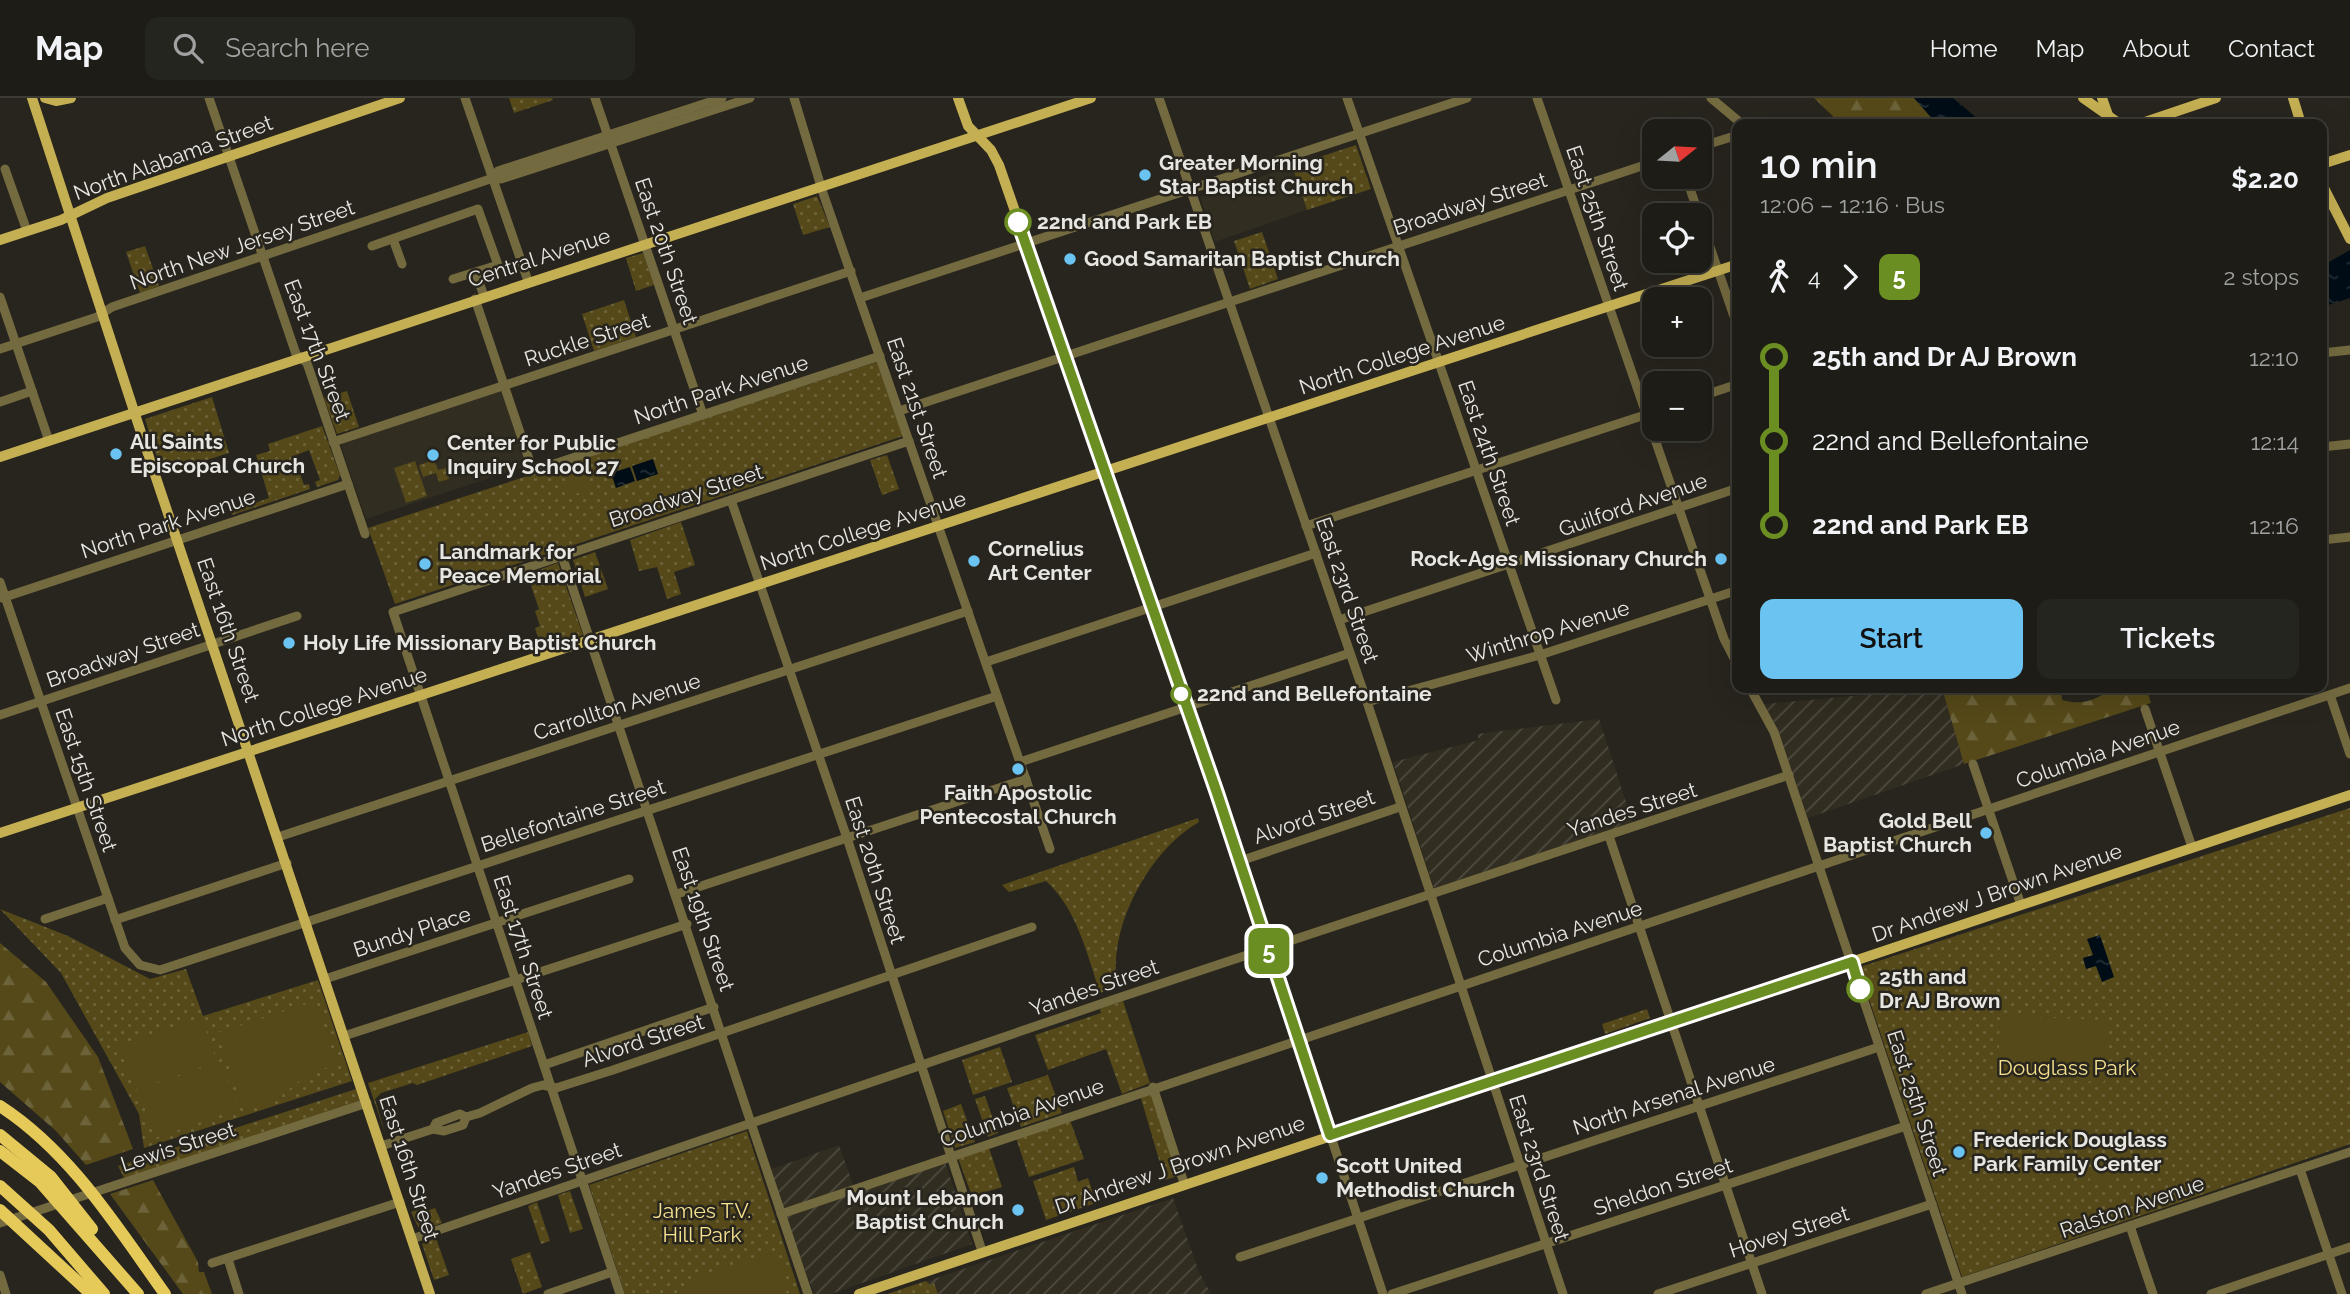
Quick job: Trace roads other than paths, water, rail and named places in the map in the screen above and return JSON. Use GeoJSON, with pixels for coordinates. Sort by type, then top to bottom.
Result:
{"type":"FeatureCollection","features":[{"type":"Feature","properties":{"kind":"highway"},"geometry":{"type":"LineString","coordinates":[[0,1106],[35,1133],[73,1171],[166,1294]]}},
{"type":"Feature","properties":{"kind":"highway"},"geometry":{"type":"LineString","coordinates":[[0,1135],[72,1210],[138,1294]]}},
{"type":"Feature","properties":{"kind":"highway"},"geometry":{"type":"LineString","coordinates":[[0,1151],[45,1180]]}},
{"type":"Feature","properties":{"kind":"highway"},"geometry":{"type":"LineString","coordinates":[[4,1189],[39,1220],[103,1294]]}},
{"type":"Feature","properties":{"kind":"highway"},"geometry":{"type":"LineString","coordinates":[[0,1210],[91,1294]]}},
{"type":"Feature","properties":{"kind":"main road","name":"East 16th Street"},"geometry":{"type":"LineString","coordinates":[[32,98],[134,413],[430,1294]]}},
{"type":"Feature","properties":{"kind":"main road"},"geometry":{"type":"LineString","coordinates":[[45,98],[56,101],[71,98]]}},
{"type":"Feature","properties":{"kind":"main road","name":"North Alabama Street"},"geometry":{"type":"LineString","coordinates":[[0,240],[70,216],[107,198],[400,98]]}},
{"type":"Feature","properties":{"kind":"main road"},"geometry":{"type":"LineString","coordinates":[[958,98],[968,125],[999,165],[1240,861],[1330,1135]]}},
{"type":"Feature","properties":{"kind":"main road","name":"Central Avenue"},"geometry":{"type":"LineString","coordinates":[[0,457],[528,281],[1091,98]]}},
{"type":"Feature","properties":{"kind":"main road"},"geometry":{"type":"LineString","coordinates":[[2083,98],[2113,119]]}},
{"type":"Feature","properties":{"kind":"main road"},"geometry":{"type":"LineString","coordinates":[[2102,98],[2108,115]]}},
{"type":"Feature","properties":{"kind":"main road"},"geometry":{"type":"LineString","coordinates":[[2154,119],[2216,98]]}},
{"type":"Feature","properties":{"kind":"main road"},"geometry":{"type":"LineString","coordinates":[[2293,98],[2299,119]]}},
{"type":"Feature","properties":{"kind":"main road"},"geometry":{"type":"LineString","coordinates":[[2327,162],[2350,155]]}},
{"type":"Feature","properties":{"kind":"main road"},"geometry":{"type":"LineString","coordinates":[[2327,196],[2350,239]]}},
{"type":"Feature","properties":{"kind":"main road","name":"North College Avenue"},"geometry":{"type":"LineString","coordinates":[[0,833],[1732,266]]}},
{"type":"Feature","properties":{"kind":"main road","name":"Dr Andrew J Brown Avenue"},"geometry":{"type":"LineString","coordinates":[[859,1294],[1184,1183],[2350,795]]}},
{"type":"Feature","properties":{"kind":"street","name":"East 17th Street"},"geometry":{"type":"LineString","coordinates":[[209,98],[296,354],[307,363],[365,534]]}},
{"type":"Feature","properties":{"kind":"street"},"geometry":{"type":"LineString","coordinates":[[466,98],[495,177],[528,281]]}},
{"type":"Feature","properties":{"kind":"street","name":"East 20th Street"},"geometry":{"type":"LineString","coordinates":[[595,98],[703,415]]}},
{"type":"Feature","properties":{"kind":"street","name":"North New Jersey Street"},"geometry":{"type":"LineString","coordinates":[[609,139],[722,98]]}},
{"type":"Feature","properties":{"kind":"street","name":"North New Jersey Street"},"geometry":{"type":"LineString","coordinates":[[0,349],[495,177],[498,171],[750,98]]}},
{"type":"Feature","properties":{"kind":"street","name":"East 21st Street"},"geometry":{"type":"LineString","coordinates":[[794,98],[1050,849]]}},
{"type":"Feature","properties":{"kind":"street","name":"East 23rd Street"},"geometry":{"type":"LineString","coordinates":[[1159,98],[1367,702],[1563,1294]]}},
{"type":"Feature","properties":{"kind":"street","name":"East 24th Street"},"geometry":{"type":"LineString","coordinates":[[1347,98],[1556,700]]}},
{"type":"Feature","properties":{"kind":"street"},"geometry":{"type":"LineString","coordinates":[[860,298],[1467,98]]}},
{"type":"Feature","properties":{"kind":"street","name":"East 25th Street"},"geometry":{"type":"LineString","coordinates":[[1536,98],[1608,306],[1642,393]]}},
{"type":"Feature","properties":{"kind":"street"},"geometry":{"type":"LineString","coordinates":[[1711,98],[1736,119]]}},
{"type":"Feature","properties":{"kind":"street"},"geometry":{"type":"LineString","coordinates":[[1712,143],[1732,137]]}},
{"type":"Feature","properties":{"kind":"street","name":"Broadway Street"},"geometry":{"type":"LineString","coordinates":[[899,411],[1642,166]]}},
{"type":"Feature","properties":{"kind":"street"},"geometry":{"type":"LineString","coordinates":[[5,169],[27,232]]}},
{"type":"Feature","properties":{"kind":"street"},"geometry":{"type":"LineString","coordinates":[[372,246],[478,209],[498,265],[453,279]]}},
{"type":"Feature","properties":{"kind":"street"},"geometry":{"type":"LineString","coordinates":[[393,239],[402,264]]}},
{"type":"Feature","properties":{"kind":"street"},"geometry":{"type":"LineString","coordinates":[[1712,253],[1732,311]]}},
{"type":"Feature","properties":{"kind":"street","name":"Ruckle Street"},"geometry":{"type":"LineString","coordinates":[[333,442],[851,271]]}},
{"type":"Feature","properties":{"kind":"street"},"geometry":{"type":"LineString","coordinates":[[476,274],[504,385]]}},
{"type":"Feature","properties":{"kind":"street"},"geometry":{"type":"LineString","coordinates":[[0,297],[49,441]]}},
{"type":"Feature","properties":{"kind":"street"},"geometry":{"type":"LineString","coordinates":[[2327,352],[2350,350]]}},
{"type":"Feature","properties":{"kind":"street","name":"North Park Avenue"},"geometry":{"type":"LineString","coordinates":[[504,385],[534,471],[880,356]]}},
{"type":"Feature","properties":{"kind":"street"},"geometry":{"type":"LineString","coordinates":[[1712,393],[1732,386]]}},
{"type":"Feature","properties":{"kind":"street"},"geometry":{"type":"LineString","coordinates":[[0,402],[32,391]]}},
{"type":"Feature","properties":{"kind":"street"},"geometry":{"type":"LineString","coordinates":[[1307,526],[1642,416]]}},
{"type":"Feature","properties":{"kind":"street","name":"Broadway Street"},"geometry":{"type":"LineString","coordinates":[[393,612],[909,441]]}},
{"type":"Feature","properties":{"kind":"street","name":"East 25th Street"},"geometry":{"type":"LineString","coordinates":[[1658,441],[1678,508],[1732,655]]}},
{"type":"Feature","properties":{"kind":"street"},"geometry":{"type":"LineString","coordinates":[[2327,446],[2350,444]]}},
{"type":"Feature","properties":{"kind":"street","name":"North Park Avenue"},"geometry":{"type":"LineString","coordinates":[[2,597],[348,484]]}},
{"type":"Feature","properties":{"kind":"street","name":"Guilford Avenue"},"geometry":{"type":"LineString","coordinates":[[1339,621],[1732,490]]}},
{"type":"Feature","properties":{"kind":"street","name":"East 20th Street"},"geometry":{"type":"LineString","coordinates":[[732,500],[847,838],[982,1251]]}},
{"type":"Feature","properties":{"kind":"street"},"geometry":{"type":"LineString","coordinates":[[2327,539],[2350,537]]}},
{"type":"Feature","properties":{"kind":"street"},"geometry":{"type":"LineString","coordinates":[[985,662],[1316,553]]}},
{"type":"Feature","properties":{"kind":"street","name":"East 19th Street"},"geometry":{"type":"LineString","coordinates":[[562,556],[677,894],[808,1294]]}},
{"type":"Feature","properties":{"kind":"street","name":"East 15th Street"},"geometry":{"type":"LineString","coordinates":[[0,582],[2,597],[129,956],[143,967],[159,970]]}},
{"type":"Feature","properties":{"kind":"street","name":"Winthrop Avenue"},"geometry":{"type":"LineString","coordinates":[[1367,702],[1540,655],[1732,592]]}},
{"type":"Feature","properties":{"kind":"street","name":"Carrollton Avenue"},"geometry":{"type":"LineString","coordinates":[[278,837],[968,611]]}},
{"type":"Feature","properties":{"kind":"street","name":"East 17th Street"},"geometry":{"type":"LineString","coordinates":[[393,612],[620,1294]]}},
{"type":"Feature","properties":{"kind":"street","name":"Broadway Street"},"geometry":{"type":"LineString","coordinates":[[0,715],[297,617]]}},
{"type":"Feature","properties":{"kind":"street"},"geometry":{"type":"LineString","coordinates":[[1020,762],[1350,653]]}},
{"type":"Feature","properties":{"kind":"street","name":"Columbia Avenue"},"geometry":{"type":"LineString","coordinates":[[781,1214],[1153,1087],[2350,688]]}},
{"type":"Feature","properties":{"kind":"street","name":"East 25th Street"},"geometry":{"type":"LineString","coordinates":[[1753,693],[1771,725],[1962,1294]]}},
{"type":"Feature","properties":{"kind":"street"},"geometry":{"type":"LineString","coordinates":[[2330,695],[2350,754]]}},
{"type":"Feature","properties":{"kind":"street","name":"Bellefontaine Street"},"geometry":{"type":"LineString","coordinates":[[159,970],[997,696]]}},
{"type":"Feature","properties":{"kind":"street"},"geometry":{"type":"LineString","coordinates":[[2145,709],[2192,847]]}},
{"type":"Feature","properties":{"kind":"street"},"geometry":{"type":"LineString","coordinates":[[1973,764],[1991,809],[2021,905]]}},
{"type":"Feature","properties":{"kind":"street","name":"Yandes Street"},"geometry":{"type":"LineString","coordinates":[[412,1240],[921,1065],[1788,775]]}},
{"type":"Feature","properties":{"kind":"street"},"geometry":{"type":"LineString","coordinates":[[677,894],[1026,779]]}},
{"type":"Feature","properties":{"kind":"street","name":"Alvord Street"},"geometry":{"type":"LineString","coordinates":[[1240,861],[1400,807]]}},
{"type":"Feature","properties":{"kind":"street"},"geometry":{"type":"LineString","coordinates":[[1609,836],[1762,1294]]}},
{"type":"Feature","properties":{"kind":"street"},"geometry":{"type":"LineString","coordinates":[[115,920],[286,863]]}},
{"type":"Feature","properties":{"kind":"street","name":"Bundy Place"},"geometry":{"type":"LineString","coordinates":[[325,979],[629,879]]}},
{"type":"Feature","properties":{"kind":"street"},"geometry":{"type":"LineString","coordinates":[[45,919],[108,898]]}},
{"type":"Feature","properties":{"kind":"street"},"geometry":{"type":"LineString","coordinates":[[344,1036],[687,925]]}},
{"type":"Feature","properties":{"kind":"street","name":"Alvord Street"},"geometry":{"type":"LineString","coordinates":[[381,1146],[433,1129],[436,1123],[460,1114],[466,1117],[532,1088],[543,1085],[551,1087],[722,1033],[1032,927]]}},
{"type":"Feature","properties":{"kind":"street"},"geometry":{"type":"LineString","coordinates":[[544,1065],[714,1007]]}},
{"type":"Feature","properties":{"kind":"street","name":"North Arsenal Avenue"},"geometry":{"type":"LineString","coordinates":[[1240,1257],[1880,1047]]}},
{"type":"Feature","properties":{"kind":"street"},"geometry":{"type":"LineString","coordinates":[[1153,1087],[1184,1183]]}},
{"type":"Feature","properties":{"kind":"street","name":"Lewis Street"},"geometry":{"type":"LineString","coordinates":[[0,1223],[367,1103]]}},
{"type":"Feature","properties":{"kind":"street","name":"Sheldon Street"},"geometry":{"type":"LineString","coordinates":[[1392,1294],[1906,1126]]}},
{"type":"Feature","properties":{"kind":"street"},"geometry":{"type":"LineString","coordinates":[[1330,1135],[1383,1294]]}},
{"type":"Feature","properties":{"kind":"street","name":"Ralston Avenue"},"geometry":{"type":"LineString","coordinates":[[1926,1294],[2350,1152]]}},
{"type":"Feature","properties":{"kind":"street"},"geometry":{"type":"LineString","coordinates":[[2300,1169],[2342,1294]]}},
{"type":"Feature","properties":{"kind":"street"},"geometry":{"type":"LineString","coordinates":[[212,1264],[400,1202]]}},
{"type":"Feature","properties":{"kind":"street","name":"Hovey Street"},"geometry":{"type":"LineString","coordinates":[[1658,1294],[1932,1204]]}},
{"type":"Feature","properties":{"kind":"street"},"geometry":{"type":"LineString","coordinates":[[2130,1226],[2152,1294]]}},
{"type":"Feature","properties":{"kind":"street"},"geometry":{"type":"LineString","coordinates":[[2211,1294],[2350,1247]]}},
{"type":"Feature","properties":{"kind":"street"},"geometry":{"type":"LineString","coordinates":[[228,1259],[239,1294]]}},
{"type":"Feature","properties":{"kind":"street"},"geometry":{"type":"LineString","coordinates":[[548,1294],[612,1272]]}},
{"type":"Feature","properties":{"kind":"street"},"geometry":{"type":"LineString","coordinates":[[0,1275],[6,1294]]}},
{"type":"Feature","properties":{"kind":"water"},"geometry":{"type":"Polygon","coordinates":[[[1914,98],[1953,98],[1978,119],[1933,119],[1914,98]]]}},
{"type":"Feature","properties":{"kind":"water"},"geometry":{"type":"Polygon","coordinates":[[[2350,250],[2350,298],[2327,305],[2327,263],[2350,250]]]}},
{"type":"Feature","properties":{"kind":"water"},"geometry":{"type":"Polygon","coordinates":[[[653,459],[658,474],[637,481],[632,466],[653,459]]]}},
{"type":"Feature","properties":{"kind":"water"},"geometry":{"type":"Polygon","coordinates":[[[630,467],[635,481],[616,488],[611,473],[630,467]]]}},
{"type":"Feature","properties":{"kind":"water"},"geometry":{"type":"Polygon","coordinates":[[[2100,935],[2114,977],[2102,982],[2096,966],[2086,969],[2083,958],[2093,955],[2087,939],[2100,935]]]}},
{"type":"Feature","properties":{"kind":"place","name":"Greater Morning Star Baptist Church"},"geometry":{"type":"Point","coordinates":[1145,175]}},
{"type":"Feature","properties":{"kind":"place","name":"22nd and Park EB"},"geometry":{"type":"Point","coordinates":[1018,222]}},
{"type":"Feature","properties":{"kind":"place","name":"Good Samaritan Baptist Church"},"geometry":{"type":"Point","coordinates":[1070,259]}},
{"type":"Feature","properties":{"kind":"place","name":"All Saints Episcopal Church"},"geometry":{"type":"Point","coordinates":[116,454]}},
{"type":"Feature","properties":{"kind":"place","name":"Center for Public Inquiry School 27"},"geometry":{"type":"Point","coordinates":[433,455]}},
{"type":"Feature","properties":{"kind":"place","name":"Rock-Ages Missionary Church"},"geometry":{"type":"Point","coordinates":[1721,559]}},
{"type":"Feature","properties":{"kind":"place","name":"Cornelius Art Center"},"geometry":{"type":"Point","coordinates":[974,561]}},
{"type":"Feature","properties":{"kind":"place","name":"Landmark for Peace Memorial"},"geometry":{"type":"Point","coordinates":[425,564]}},
{"type":"Feature","properties":{"kind":"place","name":"Holy Life Missionary Baptist Church"},"geometry":{"type":"Point","coordinates":[289,643]}},
{"type":"Feature","properties":{"kind":"place","name":"22nd and Bellefontaine"},"geometry":{"type":"Point","coordinates":[1181,694]}},
{"type":"Feature","properties":{"kind":"place","name":"Faith Apostolic Pentecostal Church"},"geometry":{"type":"Point","coordinates":[1018,769]}},
{"type":"Feature","properties":{"kind":"place","name":"Gold Bell Baptist Church"},"geometry":{"type":"Point","coordinates":[1986,833]}},
{"type":"Feature","properties":{"kind":"place","name":"25th and Dr AJ Brown"},"geometry":{"type":"Point","coordinates":[1860,989]}},
{"type":"Feature","properties":{"kind":"place","name":"Frederick Douglass Park Family Center"},"geometry":{"type":"Point","coordinates":[1959,1152]}},
{"type":"Feature","properties":{"kind":"place","name":"Scott United Methodist Church"},"geometry":{"type":"Point","coordinates":[1322,1178]}},
{"type":"Feature","properties":{"kind":"place","name":"Mount Lebanon Baptist Church"},"geometry":{"type":"Point","coordinates":[1018,1210]}},
{"type":"Feature","properties":{"kind":"park label","name":"Douglass Park"},"geometry":{"type":"Point","coordinates":[2067,1068]}},
{"type":"Feature","properties":{"kind":"park label","name":"James T.V. Hill Park"},"geometry":{"type":"Point","coordinates":[702,1223]}}]}
